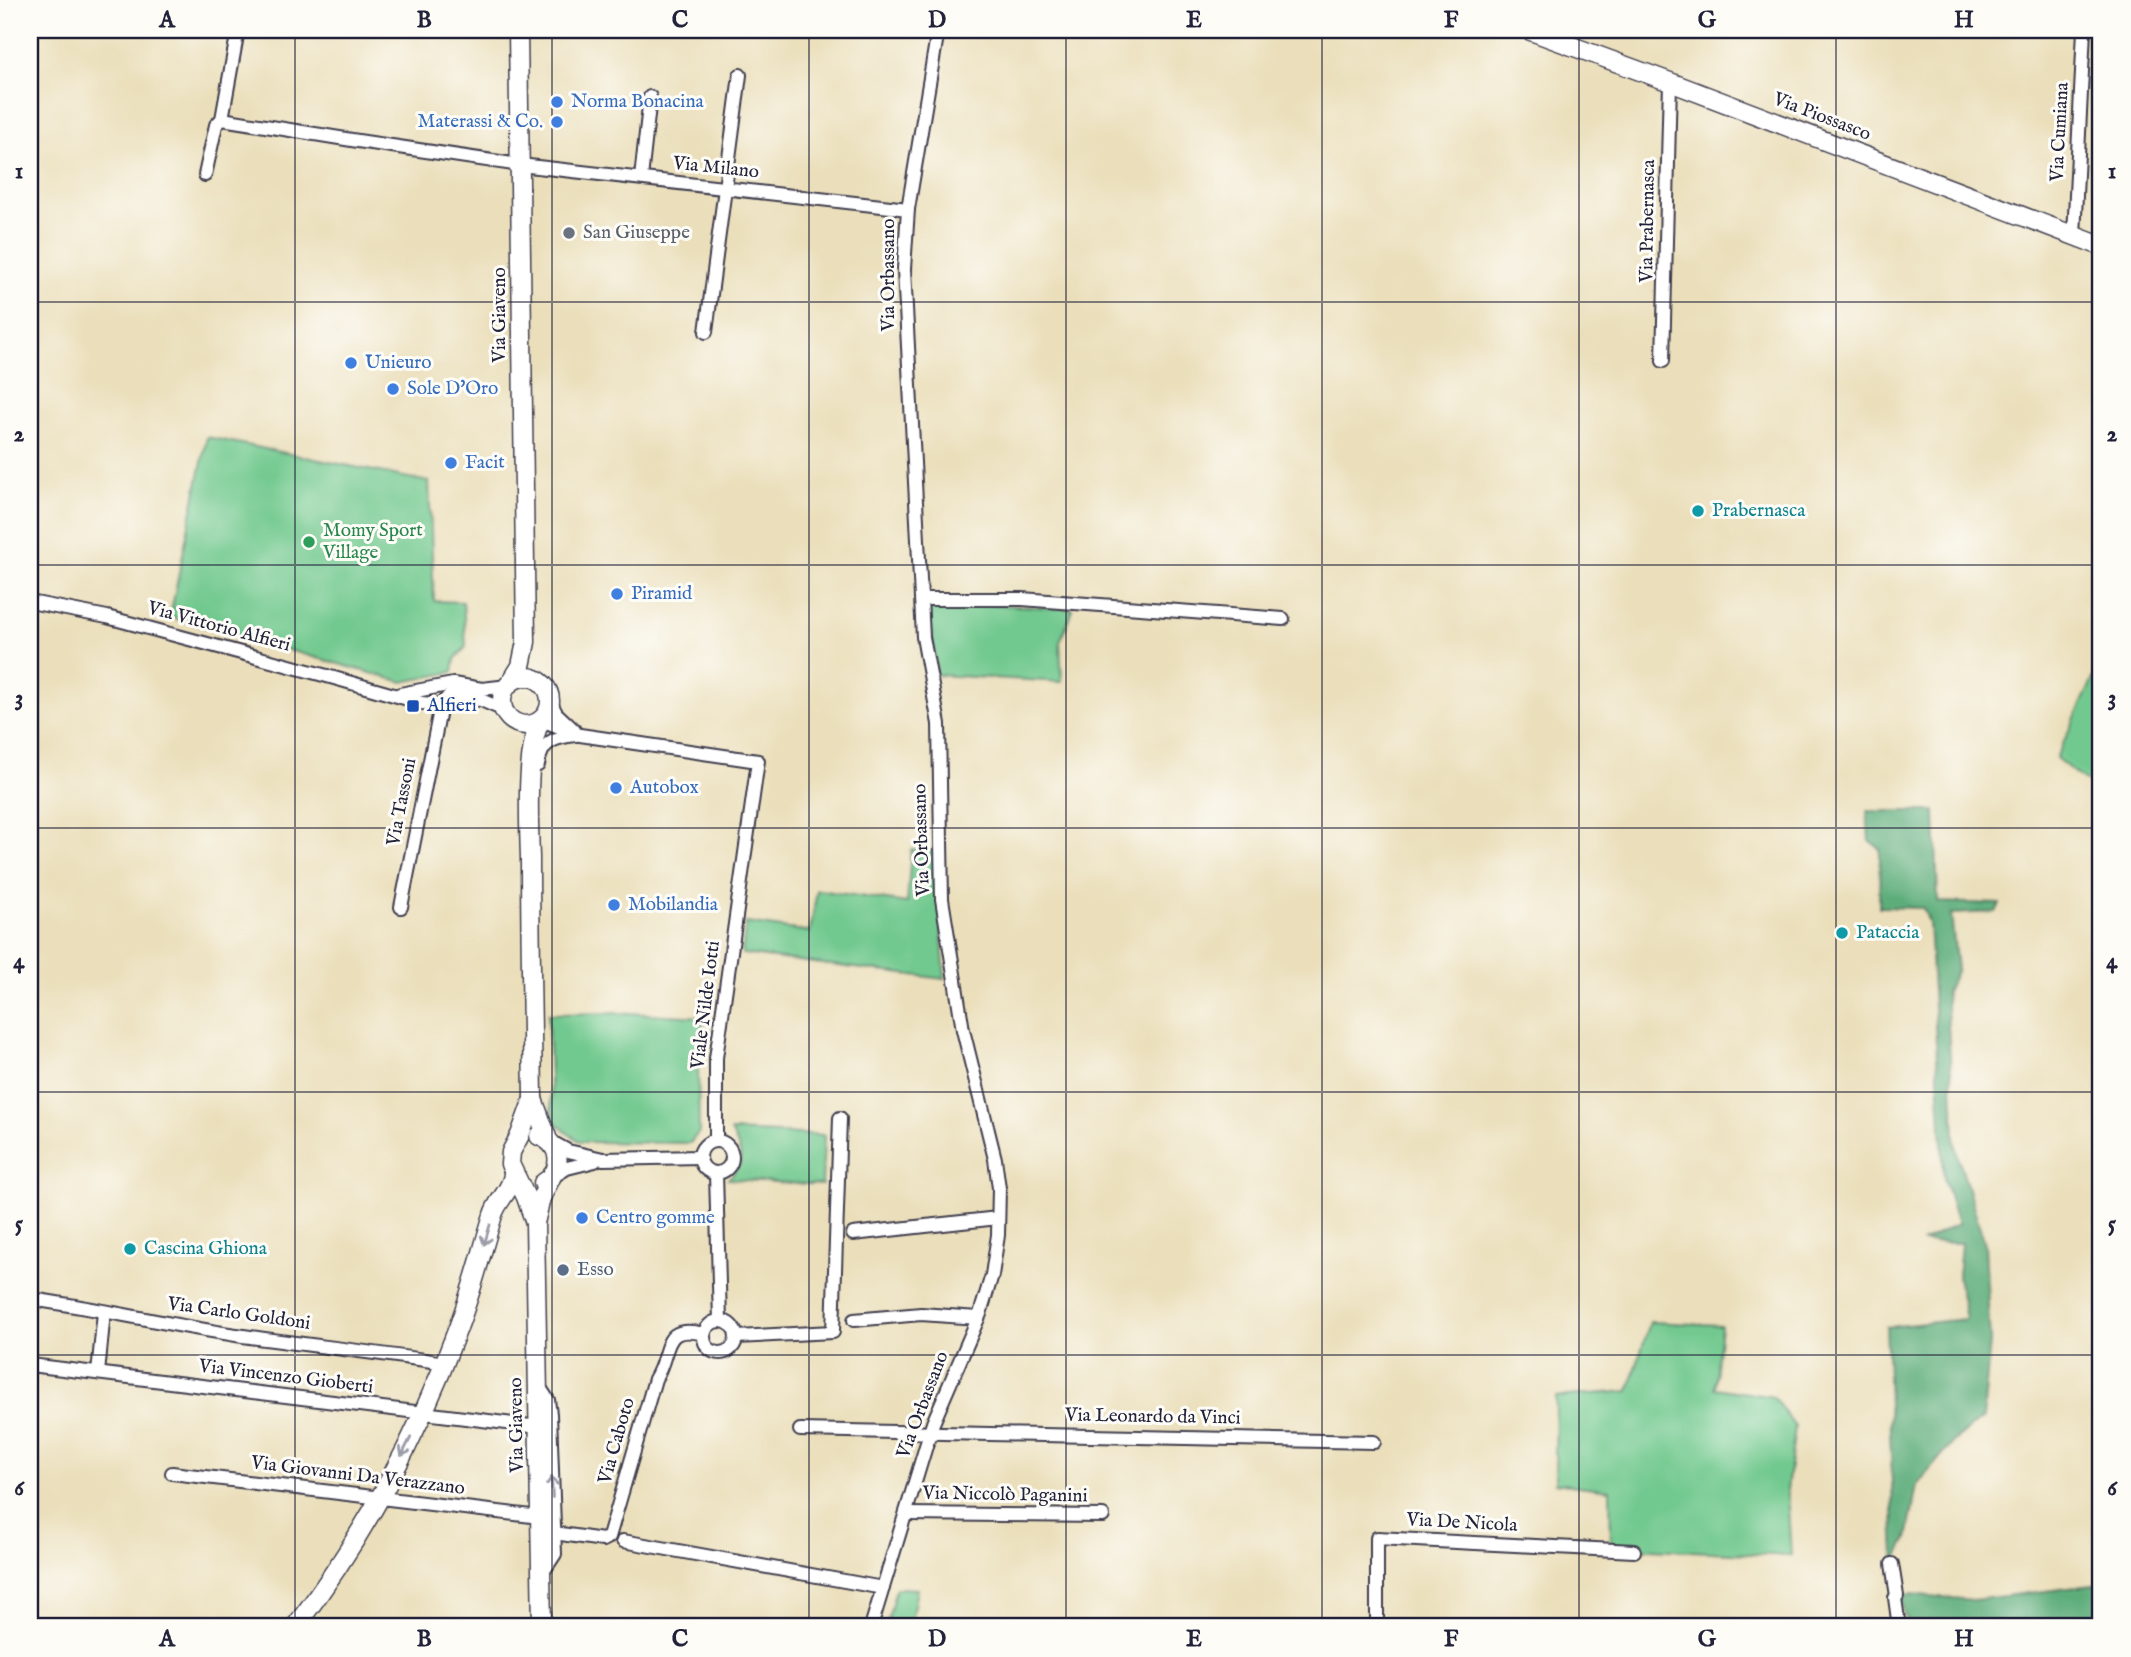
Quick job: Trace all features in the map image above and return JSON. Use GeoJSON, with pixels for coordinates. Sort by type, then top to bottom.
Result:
{"type":"FeatureCollection","features":[{"type":"Feature","properties":{"kind":"main road","name":"Via Giaveno"},"geometry":{"type":"LineString","coordinates":[[518,30],[526,642],[521,666],[502,697],[507,715],[522,743],[529,808]]}},
{"type":"Feature","properties":{"kind":"main road","name":"Via Piossasco"},"geometry":{"type":"LineString","coordinates":[[1528,30],[2101,246]]}},
{"type":"Feature","properties":{"kind":"main road","name":"Via Giaveno"},"geometry":{"type":"LineString","coordinates":[[526,642],[532,664],[550,701],[549,708],[537,726],[529,808],[533,1099],[548,1140],[554,1145],[558,1158],[556,1170],[541,1198],[535,1223],[542,1627]]}},
{"type":"Feature","properties":{"kind":"main road"},"geometry":{"type":"LineString","coordinates":[[510,684],[523,678],[542,684]]}},
{"type":"Feature","properties":{"kind":"main road"},"geometry":{"type":"LineString","coordinates":[[507,715],[526,725],[541,720]]}},
{"type":"Feature","properties":{"kind":"main road","name":"Via Giaveno"},"geometry":{"type":"LineString","coordinates":[[533,1099],[509,1157],[535,1223]]}},
{"type":"Feature","properties":{"kind":"main road"},"geometry":{"type":"LineString","coordinates":[[517,1142],[529,1136],[542,1136],[548,1140]]}},
{"type":"Feature","properties":{"kind":"main road"},"geometry":{"type":"LineString","coordinates":[[295,1627],[344,1557],[423,1413],[460,1320],[494,1211],[515,1176],[525,1183],[535,1184],[551,1178]]}},
{"type":"Feature","properties":{"kind":"street"},"geometry":{"type":"LineString","coordinates":[[205,175],[216,125],[222,119],[238,30]]}},
{"type":"Feature","properties":{"kind":"street","name":"Via Orbassano"},"geometry":{"type":"LineString","coordinates":[[871,1627],[931,1431],[978,1318],[992,1275],[998,1219],[999,1188],[995,1159],[962,1030],[942,899],[939,724],[923,637],[904,269],[908,209],[938,30]]}},
{"type":"Feature","properties":{"kind":"street","name":"Via Cumiana"},"geometry":{"type":"LineString","coordinates":[[2074,236],[2084,30]]}},
{"type":"Feature","properties":{"kind":"street"},"geometry":{"type":"LineString","coordinates":[[706,332],[740,75]]}},
{"type":"Feature","properties":{"kind":"street","name":"Via Prabernasca"},"geometry":{"type":"LineString","coordinates":[[1663,361],[1670,82]]}},
{"type":"Feature","properties":{"kind":"street"},"geometry":{"type":"LineString","coordinates":[[641,178],[649,97]]}},
{"type":"Feature","properties":{"kind":"street","name":"Via Milano"},"geometry":{"type":"LineString","coordinates":[[222,119],[520,165],[908,209]]}},
{"type":"Feature","properties":{"kind":"street"},"geometry":{"type":"LineString","coordinates":[[922,600],[1022,599],[1283,619]]}},
{"type":"Feature","properties":{"kind":"street","name":"Via Vittorio Alfieri"},"geometry":{"type":"LineString","coordinates":[[30,602],[107,617],[422,703],[441,705],[471,699],[483,701],[507,715]]}},
{"type":"Feature","properties":{"kind":"street","name":"Via Vittorio Alfieri"},"geometry":{"type":"LineString","coordinates":[[397,695],[453,684],[494,689],[510,684]]}},
{"type":"Feature","properties":{"kind":"street","name":"Via Vittorio Alfieri"},"geometry":{"type":"LineString","coordinates":[[441,705],[448,697],[473,688]]}},
{"type":"Feature","properties":{"kind":"street"},"geometry":{"type":"LineString","coordinates":[[550,701],[564,721],[580,734]]}},
{"type":"Feature","properties":{"kind":"street","name":"Via Tassoni"},"geometry":{"type":"LineString","coordinates":[[401,907],[441,705]]}},
{"type":"Feature","properties":{"kind":"street"},"geometry":{"type":"LineString","coordinates":[[541,720],[580,734]]}},
{"type":"Feature","properties":{"kind":"street","name":"Via Giaveno"},"geometry":{"type":"LineString","coordinates":[[529,808],[543,747],[554,740],[580,734]]}},
{"type":"Feature","properties":{"kind":"street","name":"Viale Nilde Iotti"},"geometry":{"type":"LineString","coordinates":[[580,734],[758,761],[716,1058],[716,1142],[727,1146],[732,1158],[726,1170],[716,1173],[720,1321]]}},
{"type":"Feature","properties":{"kind":"street"},"geometry":{"type":"LineString","coordinates":[[736,1337],[833,1332],[840,1118]]}},
{"type":"Feature","properties":{"kind":"street"},"geometry":{"type":"LineString","coordinates":[[548,1140],[569,1151],[603,1159],[700,1157]]}},
{"type":"Feature","properties":{"kind":"street"},"geometry":{"type":"LineString","coordinates":[[716,1142],[704,1147],[700,1157],[706,1169],[716,1173]]}},
{"type":"Feature","properties":{"kind":"street"},"geometry":{"type":"LineString","coordinates":[[551,1178],[567,1168],[603,1159]]}},
{"type":"Feature","properties":{"kind":"street"},"geometry":{"type":"LineString","coordinates":[[853,1234],[998,1219]]}},
{"type":"Feature","properties":{"kind":"street","name":"Via Carlo Goldoni"},"geometry":{"type":"LineString","coordinates":[[30,1299],[89,1307],[104,1312],[237,1335],[444,1363]]}},
{"type":"Feature","properties":{"kind":"street"},"geometry":{"type":"LineString","coordinates":[[98,1373],[104,1312]]}},
{"type":"Feature","properties":{"kind":"street"},"geometry":{"type":"LineString","coordinates":[[854,1320],[921,1314],[978,1318]]}},
{"type":"Feature","properties":{"kind":"street"},"geometry":{"type":"LineString","coordinates":[[720,1321],[730,1325],[736,1337],[729,1349],[716,1352],[706,1344],[704,1334],[710,1325],[720,1321]]}},
{"type":"Feature","properties":{"kind":"street","name":"Via Caboto"},"geometry":{"type":"LineString","coordinates":[[554,1533],[603,1540],[609,1537],[668,1343],[677,1333],[690,1330],[704,1334]]}},
{"type":"Feature","properties":{"kind":"street","name":"Via Vincenzo Gioberti"},"geometry":{"type":"LineString","coordinates":[[30,1365],[538,1427]]}},
{"type":"Feature","properties":{"kind":"street"},"geometry":{"type":"LineString","coordinates":[[538,1385],[548,1399],[550,1414],[555,1554],[540,1575]]}},
{"type":"Feature","properties":{"kind":"street","name":"Via Leonardo da Vinci"},"geometry":{"type":"LineString","coordinates":[[800,1430],[1374,1442]]}},
{"type":"Feature","properties":{"kind":"street","name":"Via Giovanni Da Verazzano"},"geometry":{"type":"LineString","coordinates":[[172,1473],[540,1517]]}},
{"type":"Feature","properties":{"kind":"street","name":"Via Niccolò Paganini"},"geometry":{"type":"LineString","coordinates":[[906,1514],[1103,1516]]}},
{"type":"Feature","properties":{"kind":"street","name":"Via De Nicola"},"geometry":{"type":"LineString","coordinates":[[1377,1627],[1377,1538],[1634,1551]]}},
{"type":"Feature","properties":{"kind":"street"},"geometry":{"type":"LineString","coordinates":[[623,1541],[883,1588]]}},
{"type":"Feature","properties":{"kind":"street"},"geometry":{"type":"LineString","coordinates":[[1892,1564],[1899,1627]]}},
{"type":"Feature","properties":{"kind":"green space","name":"Momy Sport Village"},"geometry":{"type":"Polygon","coordinates":[[[207,437],[429,482],[434,601],[463,602],[466,647],[455,659],[453,672],[403,682],[170,617],[207,437]]]}},
{"type":"Feature","properties":{"kind":"green space"},"geometry":{"type":"Polygon","coordinates":[[[940,602],[1073,609],[1060,642],[1062,682],[937,675],[929,611],[940,602]]]}},
{"type":"Feature","properties":{"kind":"green space"},"geometry":{"type":"Polygon","coordinates":[[[2101,656],[2101,779],[2086,782],[2056,758],[2095,675],[2101,656]]]}},
{"type":"Feature","properties":{"kind":"green space"},"geometry":{"type":"Polygon","coordinates":[[[1867,811],[1935,811],[1938,902],[2000,904],[1996,912],[1951,914],[1957,969],[1946,992],[1956,1150],[1985,1244],[1990,1342],[1983,1418],[1953,1442],[1917,1485],[1907,1539],[1895,1562],[1886,1327],[1966,1319],[1958,1277],[1961,1243],[1922,1242],[1958,1224],[1944,1179],[1929,923],[1923,908],[1879,907],[1880,849],[1869,840],[1867,811]]]}},
{"type":"Feature","properties":{"kind":"green space"},"geometry":{"type":"Polygon","coordinates":[[[911,850],[935,851],[945,979],[742,954],[746,923],[810,932],[817,890],[907,903],[911,850]]]}},
{"type":"Feature","properties":{"kind":"green space"},"geometry":{"type":"Polygon","coordinates":[[[627,1013],[704,1017],[698,1068],[699,1132],[690,1143],[581,1142],[554,1120],[551,1106],[548,1014],[627,1013]]]}},
{"type":"Feature","properties":{"kind":"green space"},"geometry":{"type":"Polygon","coordinates":[[[731,1131],[824,1135],[822,1185],[728,1179],[738,1167],[741,1157],[731,1131]]]}},
{"type":"Feature","properties":{"kind":"green space"},"geometry":{"type":"Polygon","coordinates":[[[1650,1322],[1721,1325],[1715,1388],[1773,1397],[1795,1427],[1787,1490],[1791,1556],[1611,1547],[1610,1490],[1555,1483],[1556,1397],[1629,1391],[1650,1322]]]}},
{"type":"Feature","properties":{"kind":"green space"},"geometry":{"type":"Polygon","coordinates":[[[2101,1584],[2101,1627],[1912,1627],[1903,1612],[1901,1597],[1909,1594],[1973,1600],[2101,1584]]]}},
{"type":"Feature","properties":{"kind":"green space"},"geometry":{"type":"Polygon","coordinates":[[[896,1588],[917,1589],[910,1627],[886,1627],[896,1588]]]}},
{"type":"Feature","properties":{"kind":"green space"},"geometry":{"type":"Polygon","coordinates":[[[1055,1620],[1056,1627],[911,1627],[1055,1620]]]}},
{"type":"Feature","properties":{"kind":"place","name":"Norma Bonacina"},"geometry":{"type":"Point","coordinates":[557,102]}},
{"type":"Feature","properties":{"kind":"place","name":"Materassi & Co."},"geometry":{"type":"Point","coordinates":[557,122]}},
{"type":"Feature","properties":{"kind":"place","name":"San Giuseppe"},"geometry":{"type":"Point","coordinates":[569,233]}},
{"type":"Feature","properties":{"kind":"place","name":"Unieuro"},"geometry":{"type":"Point","coordinates":[351,363]}},
{"type":"Feature","properties":{"kind":"place","name":"Sole D'Oro"},"geometry":{"type":"Point","coordinates":[393,389]}},
{"type":"Feature","properties":{"kind":"place","name":"Facit"},"geometry":{"type":"Point","coordinates":[451,463]}},
{"type":"Feature","properties":{"kind":"place","name":"Prabernasca"},"geometry":{"type":"Point","coordinates":[1698,511]}},
{"type":"Feature","properties":{"kind":"place","name":"Momy Sport Village"},"geometry":{"type":"Point","coordinates":[309,542]}},
{"type":"Feature","properties":{"kind":"place","name":"Piramid"},"geometry":{"type":"Point","coordinates":[617,594]}},
{"type":"Feature","properties":{"kind":"place","name":"Alfieri"},"geometry":{"type":"Point","coordinates":[413,706]}},
{"type":"Feature","properties":{"kind":"place","name":"Autobox"},"geometry":{"type":"Point","coordinates":[616,788]}},
{"type":"Feature","properties":{"kind":"place","name":"Mobilandia"},"geometry":{"type":"Point","coordinates":[614,905]}},
{"type":"Feature","properties":{"kind":"place","name":"Pataccia"},"geometry":{"type":"Point","coordinates":[1842,933]}},
{"type":"Feature","properties":{"kind":"place","name":"Centro gomme"},"geometry":{"type":"Point","coordinates":[582,1218]}},
{"type":"Feature","properties":{"kind":"place","name":"Cascina Ghiona"},"geometry":{"type":"Point","coordinates":[130,1249]}},
{"type":"Feature","properties":{"kind":"place","name":"Esso"},"geometry":{"type":"Point","coordinates":[563,1270]}}]}
